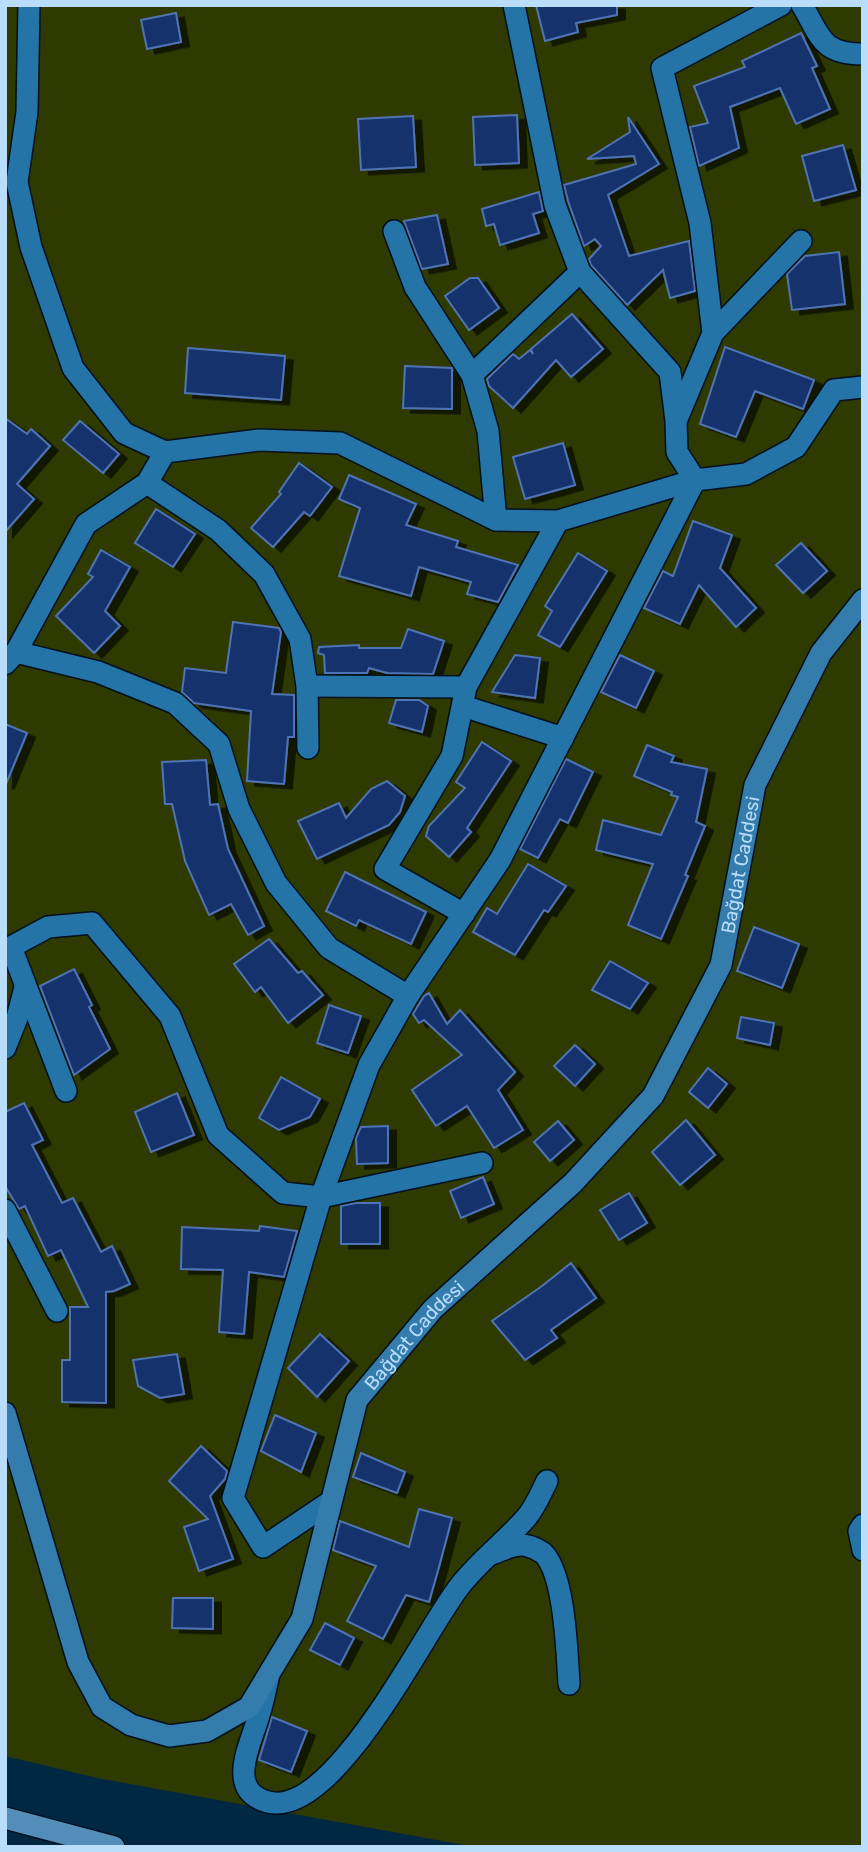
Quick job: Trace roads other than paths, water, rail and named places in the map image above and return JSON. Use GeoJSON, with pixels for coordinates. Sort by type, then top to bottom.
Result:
{"type":"FeatureCollection","features":[{"type":"Feature","properties":{"kind":"highway"},"geometry":{"type":"LineString","coordinates":[[13,1821],[114,1847]]}},
{"type":"Feature","properties":{"kind":"main road","name":"Bağdat Caddesi"},"geometry":{"type":"LineString","coordinates":[[5,1413],[78,1662],[102,1707],[131,1725],[169,1736],[207,1731],[249,1707],[302,1619],[357,1400],[433,1309],[573,1183],[653,1096],[722,965],[755,785],[821,653],[863,600]]}},
{"type":"Feature","properties":{"kind":"street"},"geometry":{"type":"LineString","coordinates":[[29,5],[27,112],[17,183],[31,247],[73,369],[124,433],[165,452],[259,440],[340,443],[496,520],[558,521],[695,480],[746,474],[796,447],[834,390],[863,387]]}},
{"type":"Feature","properties":{"kind":"street"},"geometry":{"type":"LineString","coordinates":[[514,5],[555,205],[580,272],[670,372],[677,452],[695,480]]}},
{"type":"Feature","properties":{"kind":"street"},"geometry":{"type":"LineString","coordinates":[[713,333],[700,223],[662,68],[780,5]]}},
{"type":"Feature","properties":{"kind":"street"},"geometry":{"type":"LineString","coordinates":[[802,5],[826,47],[842,54],[863,54]]}},
{"type":"Feature","properties":{"kind":"street"},"geometry":{"type":"LineString","coordinates":[[394,231],[415,287],[472,375],[488,432],[496,520]]}},
{"type":"Feature","properties":{"kind":"street"},"geometry":{"type":"LineString","coordinates":[[676,421],[713,333],[801,241]]}},
{"type":"Feature","properties":{"kind":"street"},"geometry":{"type":"LineString","coordinates":[[472,375],[580,272]]}},
{"type":"Feature","properties":{"kind":"street"},"geometry":{"type":"LineString","coordinates":[[165,452],[147,483],[86,524],[10,658],[98,672],[175,703],[219,744],[240,808],[276,883],[329,948],[408,996]]}},
{"type":"Feature","properties":{"kind":"street"},"geometry":{"type":"LineString","coordinates":[[330,1502],[263,1547],[233,1498],[321,1197],[369,1065],[408,996],[500,860],[695,480]]}},
{"type":"Feature","properties":{"kind":"street"},"geometry":{"type":"LineString","coordinates":[[147,483],[218,530],[264,574],[300,639],[307,686],[308,748]]}},
{"type":"Feature","properties":{"kind":"street"},"geometry":{"type":"LineString","coordinates":[[464,914],[385,869],[452,756],[465,696],[558,521]]}},
{"type":"Feature","properties":{"kind":"street"},"geometry":{"type":"LineString","coordinates":[[307,686],[465,696],[563,738]]}},
{"type":"Feature","properties":{"kind":"street"},"geometry":{"type":"LineString","coordinates":[[66,1091],[25,987],[9,961],[11,947],[48,927],[92,923],[170,1016],[218,1135],[283,1193],[321,1197],[482,1163]]}},
{"type":"Feature","properties":{"kind":"street"},"geometry":{"type":"LineString","coordinates":[[5,1048],[25,987]]}},
{"type":"Feature","properties":{"kind":"street"},"geometry":{"type":"LineString","coordinates":[[5,1210],[57,1311]]}},
{"type":"Feature","properties":{"kind":"street"},"geometry":{"type":"LineString","coordinates":[[269,1673],[259,1717],[246,1751],[243,1772],[247,1787],[257,1798],[272,1803],[288,1802],[314,1789],[354,1748],[458,1588],[486,1556],[528,1517],[547,1481]]}},
{"type":"Feature","properties":{"kind":"street"},"geometry":{"type":"LineString","coordinates":[[863,1525],[859,1531],[863,1550]]}},
{"type":"Feature","properties":{"kind":"street"},"geometry":{"type":"LineString","coordinates":[[486,1556],[512,1546],[526,1545],[543,1553],[556,1578],[565,1630],[569,1684]]}}]}
